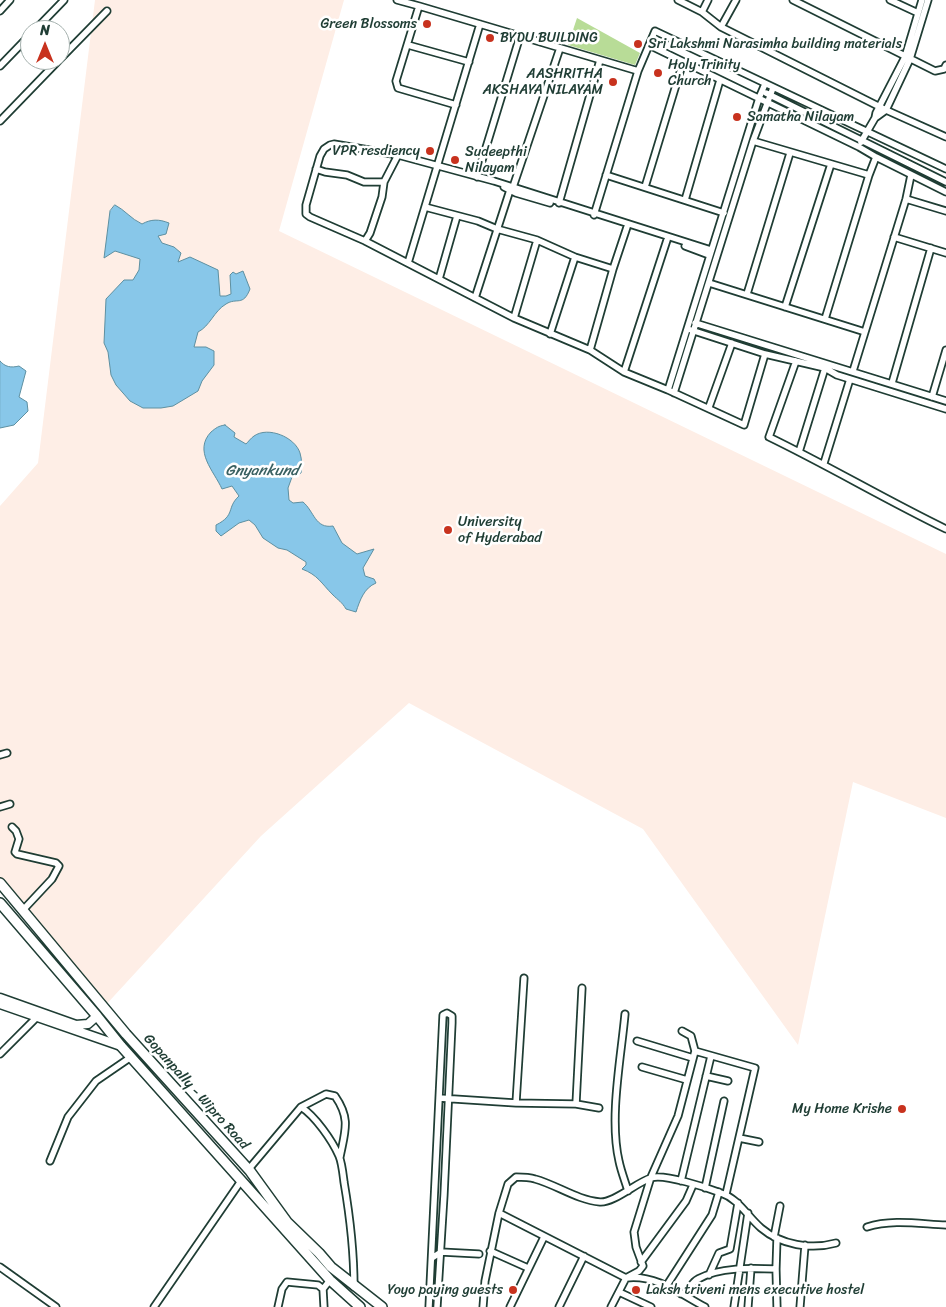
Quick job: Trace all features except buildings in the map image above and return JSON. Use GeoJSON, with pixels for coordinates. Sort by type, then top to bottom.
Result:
{"type":"FeatureCollection","features":[{"type":"Feature","properties":{"kind":"main road","name":"Gopanpally - Wipro Road"},"geometry":{"type":"LineString","coordinates":[[0,883],[126,1034],[248,1170],[287,1222],[331,1267],[354,1287],[382,1307]]}},
{"type":"Feature","properties":{"kind":"main road"},"geometry":{"type":"LineString","coordinates":[[0,902],[9,894]]}},
{"type":"Feature","properties":{"kind":"main road","name":"Gopanpally - Wipro Road"},"geometry":{"type":"LineString","coordinates":[[0,902],[121,1046],[330,1280],[360,1307]]}},
{"type":"Feature","properties":{"kind":"main road"},"geometry":{"type":"LineString","coordinates":[[7,911],[16,903]]}},
{"type":"Feature","properties":{"kind":"street"},"geometry":{"type":"LineString","coordinates":[[0,11],[10,0]]}},
{"type":"Feature","properties":{"kind":"street"},"geometry":{"type":"LineString","coordinates":[[45,20],[64,0]]}},
{"type":"Feature","properties":{"kind":"street"},"geometry":{"type":"LineString","coordinates":[[397,0],[638,71]]}},
{"type":"Feature","properties":{"kind":"street"},"geometry":{"type":"LineString","coordinates":[[678,0],[702,12],[721,27],[946,138]]}},
{"type":"Feature","properties":{"kind":"street"},"geometry":{"type":"LineString","coordinates":[[702,12],[708,0]]}},
{"type":"Feature","properties":{"kind":"street"},"geometry":{"type":"LineString","coordinates":[[721,27],[736,0]]}},
{"type":"Feature","properties":{"kind":"street"},"geometry":{"type":"LineString","coordinates":[[793,0],[935,71],[944,69],[946,65]]}},
{"type":"Feature","properties":{"kind":"street"},"geometry":{"type":"LineString","coordinates":[[890,0],[918,13]]}},
{"type":"Feature","properties":{"kind":"street"},"geometry":{"type":"LineString","coordinates":[[859,146],[907,58],[922,0]]}},
{"type":"Feature","properties":{"kind":"street"},"geometry":{"type":"LineString","coordinates":[[875,118],[886,110],[928,0]]}},
{"type":"Feature","properties":{"kind":"street"},"geometry":{"type":"LineString","coordinates":[[419,6],[396,85],[398,88],[456,105]]}},
{"type":"Feature","properties":{"kind":"street"},"geometry":{"type":"LineString","coordinates":[[70,50],[107,11]]}},
{"type":"Feature","properties":{"kind":"street"},"geometry":{"type":"LineString","coordinates":[[408,263],[480,24]]}},
{"type":"Feature","properties":{"kind":"street"},"geometry":{"type":"LineString","coordinates":[[594,214],[638,71],[655,31],[946,169]]}},
{"type":"Feature","properties":{"kind":"street"},"geometry":{"type":"LineString","coordinates":[[477,177],[520,36]]}},
{"type":"Feature","properties":{"kind":"street"},"geometry":{"type":"LineString","coordinates":[[0,66],[20,45]]}},
{"type":"Feature","properties":{"kind":"street"},"geometry":{"type":"LineString","coordinates":[[408,45],[469,62]]}},
{"type":"Feature","properties":{"kind":"street"},"geometry":{"type":"LineString","coordinates":[[649,45],[859,146],[876,157],[946,192]]}},
{"type":"Feature","properties":{"kind":"street"},"geometry":{"type":"LineString","coordinates":[[475,298],[560,48]]}},
{"type":"Feature","properties":{"kind":"street"},"geometry":{"type":"LineString","coordinates":[[559,203],[600,60]]}},
{"type":"Feature","properties":{"kind":"street"},"geometry":{"type":"LineString","coordinates":[[645,187],[683,62]]}},
{"type":"Feature","properties":{"kind":"street"},"geometry":{"type":"LineString","coordinates":[[0,120],[50,70]]}},
{"type":"Feature","properties":{"kind":"street"},"geometry":{"type":"LineString","coordinates":[[685,200],[720,80]]}},
{"type":"Feature","properties":{"kind":"street"},"geometry":{"type":"LineString","coordinates":[[668,390],[765,84]]}},
{"type":"Feature","properties":{"kind":"street"},"geometry":{"type":"LineString","coordinates":[[674,393],[753,141],[773,88]]}},
{"type":"Feature","properties":{"kind":"street"},"geometry":{"type":"LineString","coordinates":[[762,91],[946,182]]}},
{"type":"Feature","properties":{"kind":"street"},"geometry":{"type":"LineString","coordinates":[[753,141],[869,175]]}},
{"type":"Feature","properties":{"kind":"street"},"geometry":{"type":"LineString","coordinates":[[710,253],[594,214],[536,200],[494,181],[398,155],[340,144],[330,144],[324,149],[316,169],[306,206],[306,214],[310,218],[365,241],[514,318],[590,350],[624,372],[709,407],[744,425],[765,354]]}},
{"type":"Feature","properties":{"kind":"street"},"geometry":{"type":"LineString","coordinates":[[747,294],[790,153]]}},
{"type":"Feature","properties":{"kind":"street"},"geometry":{"type":"LineString","coordinates":[[365,241],[370,233],[382,197],[384,182],[398,155]]}},
{"type":"Feature","properties":{"kind":"street"},"geometry":{"type":"LineString","coordinates":[[825,319],[876,157]]}},
{"type":"Feature","properties":{"kind":"street"},"geometry":{"type":"LineString","coordinates":[[785,307],[830,164]]}},
{"type":"Feature","properties":{"kind":"street"},"geometry":{"type":"LineString","coordinates":[[316,169],[347,175],[364,182],[384,182]]}},
{"type":"Feature","properties":{"kind":"street"},"geometry":{"type":"LineString","coordinates":[[606,175],[731,216]]}},
{"type":"Feature","properties":{"kind":"street"},"geometry":{"type":"LineString","coordinates":[[853,371],[912,175]]}},
{"type":"Feature","properties":{"kind":"street"},"geometry":{"type":"LineString","coordinates":[[512,189],[594,214],[718,256]]}},
{"type":"Feature","properties":{"kind":"street"},"geometry":{"type":"LineString","coordinates":[[906,199],[946,211]]}},
{"type":"Feature","properties":{"kind":"street"},"geometry":{"type":"LineString","coordinates":[[425,207],[537,240],[575,257],[613,269]]}},
{"type":"Feature","properties":{"kind":"street"},"geometry":{"type":"LineString","coordinates":[[439,279],[457,216]]}},
{"type":"Feature","properties":{"kind":"street"},"geometry":{"type":"LineString","coordinates":[[590,350],[613,269],[628,227]]}},
{"type":"Feature","properties":{"kind":"street"},"geometry":{"type":"LineString","coordinates":[[894,237],[946,253]]}},
{"type":"Feature","properties":{"kind":"street"},"geometry":{"type":"LineString","coordinates":[[514,318],[537,240]]}},
{"type":"Feature","properties":{"kind":"street"},"geometry":{"type":"LineString","coordinates":[[624,372],[667,240]]}},
{"type":"Feature","properties":{"kind":"street"},"geometry":{"type":"LineString","coordinates":[[892,383],[931,248]]}},
{"type":"Feature","properties":{"kind":"street"},"geometry":{"type":"LineString","coordinates":[[550,334],[575,257]]}},
{"type":"Feature","properties":{"kind":"street"},"geometry":{"type":"LineString","coordinates":[[709,283],[865,332]]}},
{"type":"Feature","properties":{"kind":"street"},"geometry":{"type":"LineString","coordinates":[[690,322],[946,401]]}},
{"type":"Feature","properties":{"kind":"street"},"geometry":{"type":"LineString","coordinates":[[687,329],[765,354],[825,368],[837,375],[946,409]]}},
{"type":"Feature","properties":{"kind":"street"},"geometry":{"type":"LineString","coordinates":[[709,407],[732,343]]}},
{"type":"Feature","properties":{"kind":"street"},"geometry":{"type":"LineString","coordinates":[[932,397],[946,350]]}},
{"type":"Feature","properties":{"kind":"street"},"geometry":{"type":"LineString","coordinates":[[796,361],[770,437],[946,529]]}},
{"type":"Feature","properties":{"kind":"street"},"geometry":{"type":"LineString","coordinates":[[799,452],[825,368]]}},
{"type":"Feature","properties":{"kind":"street"},"geometry":{"type":"LineString","coordinates":[[837,375],[840,368]]}},
{"type":"Feature","properties":{"kind":"street"},"geometry":{"type":"LineString","coordinates":[[824,464],[850,379]]}},
{"type":"Feature","properties":{"kind":"street"},"geometry":{"type":"LineString","coordinates":[[0,755],[7,753]]}},
{"type":"Feature","properties":{"kind":"street"},"geometry":{"type":"LineString","coordinates":[[0,807],[10,804]]}},
{"type":"Feature","properties":{"kind":"street"},"geometry":{"type":"LineString","coordinates":[[12,827],[19,839],[15,847],[17,854],[56,863],[59,866],[52,879],[23,910]]}},
{"type":"Feature","properties":{"kind":"street"},"geometry":{"type":"LineString","coordinates":[[516,1103],[524,978]]}},
{"type":"Feature","properties":{"kind":"street"},"geometry":{"type":"LineString","coordinates":[[576,1104],[582,988]]}},
{"type":"Feature","properties":{"kind":"street"},"geometry":{"type":"LineString","coordinates":[[0,998],[76,1025],[88,1024],[97,1016]]}},
{"type":"Feature","properties":{"kind":"street"},"geometry":{"type":"LineString","coordinates":[[0,1004],[121,1046]]}},
{"type":"Feature","properties":{"kind":"street"},"geometry":{"type":"LineString","coordinates":[[429,1307],[442,1015],[447,1013],[452,1016],[437,1307]]}},
{"type":"Feature","properties":{"kind":"street"},"geometry":{"type":"LineString","coordinates":[[625,1014],[616,1104],[616,1138],[619,1161],[628,1191]]}},
{"type":"Feature","properties":{"kind":"street"},"geometry":{"type":"LineString","coordinates":[[0,1054],[37,1017]]}},
{"type":"Feature","properties":{"kind":"street"},"geometry":{"type":"LineString","coordinates":[[611,1307],[626,1278],[639,1271],[643,1266],[636,1247],[634,1232],[651,1178],[678,1116],[695,1051],[691,1036],[682,1031]]}},
{"type":"Feature","properties":{"kind":"street"},"geometry":{"type":"LineString","coordinates":[[637,1040],[693,1058]]}},
{"type":"Feature","properties":{"kind":"street"},"geometry":{"type":"LineString","coordinates":[[695,1051],[756,1068],[726,1194]]}},
{"type":"Feature","properties":{"kind":"street"},"geometry":{"type":"LineString","coordinates":[[681,1181],[711,1056]]}},
{"type":"Feature","properties":{"kind":"street"},"geometry":{"type":"LineString","coordinates":[[50,1161],[68,1117],[96,1081],[131,1057]]}},
{"type":"Feature","properties":{"kind":"street"},"geometry":{"type":"LineString","coordinates":[[642,1067],[687,1080]]}},
{"type":"Feature","properties":{"kind":"street"},"geometry":{"type":"LineString","coordinates":[[706,1076],[728,1081]]}},
{"type":"Feature","properties":{"kind":"street"},"geometry":{"type":"LineString","coordinates":[[248,1170],[302,1106],[326,1094],[335,1096],[340,1104],[346,1126],[340,1157],[351,1226],[354,1287]]}},
{"type":"Feature","properties":{"kind":"street"},"geometry":{"type":"LineString","coordinates":[[439,1098],[516,1103],[576,1104],[599,1108]]}},
{"type":"Feature","properties":{"kind":"street"},"geometry":{"type":"LineString","coordinates":[[705,1188],[724,1101]]}},
{"type":"Feature","properties":{"kind":"street"},"geometry":{"type":"LineString","coordinates":[[302,1106],[325,1132],[340,1157]]}},
{"type":"Feature","properties":{"kind":"street"},"geometry":{"type":"LineString","coordinates":[[739,1138],[759,1142]]}},
{"type":"Feature","properties":{"kind":"street"},"geometry":{"type":"LineString","coordinates":[[483,1307],[485,1281],[499,1213],[508,1184],[516,1177],[534,1178],[588,1200],[602,1202],[628,1191],[651,1178],[661,1176],[726,1194],[738,1203],[761,1228],[787,1243],[805,1245],[830,1245],[836,1243]]}},
{"type":"Feature","properties":{"kind":"street"},"geometry":{"type":"LineString","coordinates":[[154,1307],[241,1180]]}},
{"type":"Feature","properties":{"kind":"street"},"geometry":{"type":"LineString","coordinates":[[641,1262],[686,1201],[693,1185]]}},
{"type":"Feature","properties":{"kind":"street"},"geometry":{"type":"LineString","coordinates":[[667,1285],[712,1215],[719,1192]]}},
{"type":"Feature","properties":{"kind":"street"},"geometry":{"type":"LineString","coordinates":[[710,1275],[719,1252],[730,1249],[738,1203]]}},
{"type":"Feature","properties":{"kind":"street"},"geometry":{"type":"LineString","coordinates":[[777,1307],[776,1238],[780,1206]]}},
{"type":"Feature","properties":{"kind":"street"},"geometry":{"type":"LineString","coordinates":[[499,1213],[626,1278],[638,1276],[667,1285],[705,1307]]}},
{"type":"Feature","properties":{"kind":"street"},"geometry":{"type":"LineString","coordinates":[[734,1307],[748,1213]]}},
{"type":"Feature","properties":{"kind":"street"},"geometry":{"type":"LineString","coordinates":[[868,1227],[880,1223],[946,1225]]}},
{"type":"Feature","properties":{"kind":"street"},"geometry":{"type":"LineString","coordinates":[[510,1307],[544,1237]]}},
{"type":"Feature","properties":{"kind":"street"},"geometry":{"type":"LineString","coordinates":[[800,1307],[805,1245]]}},
{"type":"Feature","properties":{"kind":"street"},"geometry":{"type":"LineString","coordinates":[[432,1258],[441,1252],[479,1254]]}},
{"type":"Feature","properties":{"kind":"street"},"geometry":{"type":"LineString","coordinates":[[490,1252],[528,1268]]}},
{"type":"Feature","properties":{"kind":"street"},"geometry":{"type":"LineString","coordinates":[[558,1307],[584,1256]]}},
{"type":"Feature","properties":{"kind":"street"},"geometry":{"type":"LineString","coordinates":[[0,1268],[56,1307]]}},
{"type":"Feature","properties":{"kind":"street"},"geometry":{"type":"LineString","coordinates":[[748,1307],[751,1268]]}},
{"type":"Feature","properties":{"kind":"street"},"geometry":{"type":"LineString","coordinates":[[681,1294],[687,1292],[696,1279],[710,1275],[739,1269],[776,1269]]}},
{"type":"Feature","properties":{"kind":"street"},"geometry":{"type":"LineString","coordinates":[[324,1307],[323,1289],[330,1280]]}},
{"type":"Feature","properties":{"kind":"street"},"geometry":{"type":"LineString","coordinates":[[278,1307],[282,1289],[287,1282],[318,1285],[323,1289]]}},
{"type":"Feature","properties":{"kind":"street"},"geometry":{"type":"LineString","coordinates":[[619,1292],[651,1307]]}},
{"type":"Feature","properties":{"kind":"shaded area","name":"University of Hyderabad"},"geometry":{"type":"Polygon","coordinates":[[[95,0],[344,0],[279,231],[946,554],[946,818],[853,782],[798,1045],[643,829],[409,703],[261,836],[103,1008],[0,884],[0,506],[38,463],[95,0]]]}},
{"type":"Feature","properties":{"kind":"green space"},"geometry":{"type":"Polygon","coordinates":[[[577,18],[640,53],[635,65],[568,45],[577,18]]]}},
{"type":"Feature","properties":{"kind":"water"},"geometry":{"type":"Polygon","coordinates":[[[115,205],[142,224],[155,220],[169,223],[166,234],[158,236],[162,243],[174,247],[181,253],[178,262],[190,257],[218,270],[220,296],[231,294],[230,275],[233,272],[236,274],[243,271],[250,289],[242,300],[230,302],[218,310],[206,326],[198,332],[194,347],[206,347],[214,351],[214,365],[202,381],[198,391],[173,406],[143,408],[130,401],[116,385],[111,375],[108,352],[104,343],[106,299],[124,280],[133,280],[139,270],[140,259],[115,251],[104,258],[110,211],[115,205]]]}},
{"type":"Feature","properties":{"kind":"water"},"geometry":{"type":"Polygon","coordinates":[[[0,361],[6,366],[19,366],[26,371],[19,397],[27,402],[28,411],[14,425],[0,428],[0,361]]]}},
{"type":"Feature","properties":{"kind":"water","name":"Gnyankund"},"geometry":{"type":"Polygon","coordinates":[[[225,425],[235,433],[234,437],[246,444],[254,436],[266,432],[280,435],[293,442],[300,453],[302,468],[301,473],[292,477],[288,488],[289,500],[293,503],[303,502],[318,522],[322,525],[333,526],[342,543],[357,554],[374,549],[363,568],[365,576],[374,579],[376,583],[365,591],[356,612],[346,609],[316,577],[302,569],[306,562],[263,538],[255,525],[249,520],[239,523],[221,536],[216,531],[216,525],[229,515],[235,500],[239,496],[232,486],[222,489],[204,454],[206,439],[211,432],[217,427],[225,425]]]}},
{"type":"Feature","properties":{"kind":"place","name":"Green Blossoms"},"geometry":{"type":"Point","coordinates":[427,24]}},
{"type":"Feature","properties":{"kind":"place","name":"BYDU BUILDING"},"geometry":{"type":"Point","coordinates":[490,38]}},
{"type":"Feature","properties":{"kind":"place","name":"Sri Lakshmi Narasimha building materials"},"geometry":{"type":"Point","coordinates":[638,44]}},
{"type":"Feature","properties":{"kind":"place","name":"Holy Trinity Church"},"geometry":{"type":"Point","coordinates":[658,73]}},
{"type":"Feature","properties":{"kind":"place","name":"AASHRITHA AKSHAYA NILAYAM"},"geometry":{"type":"Point","coordinates":[613,82]}},
{"type":"Feature","properties":{"kind":"place","name":"Samatha Nilayam"},"geometry":{"type":"Point","coordinates":[737,117]}},
{"type":"Feature","properties":{"kind":"place","name":"VPR resdiency"},"geometry":{"type":"Point","coordinates":[430,151]}},
{"type":"Feature","properties":{"kind":"place","name":"Sudeepthi Nilayam"},"geometry":{"type":"Point","coordinates":[455,160]}},
{"type":"Feature","properties":{"kind":"place","name":"University of Hyderabad"},"geometry":{"type":"Point","coordinates":[448,530]}},
{"type":"Feature","properties":{"kind":"place","name":"My Home Krishe"},"geometry":{"type":"Point","coordinates":[902,1109]}},
{"type":"Feature","properties":{"kind":"place","name":"Yoyo paying guests"},"geometry":{"type":"Point","coordinates":[513,1290]}},
{"type":"Feature","properties":{"kind":"place","name":"Laksh triveni mens executive hostel"},"geometry":{"type":"Point","coordinates":[636,1290]}}]}
